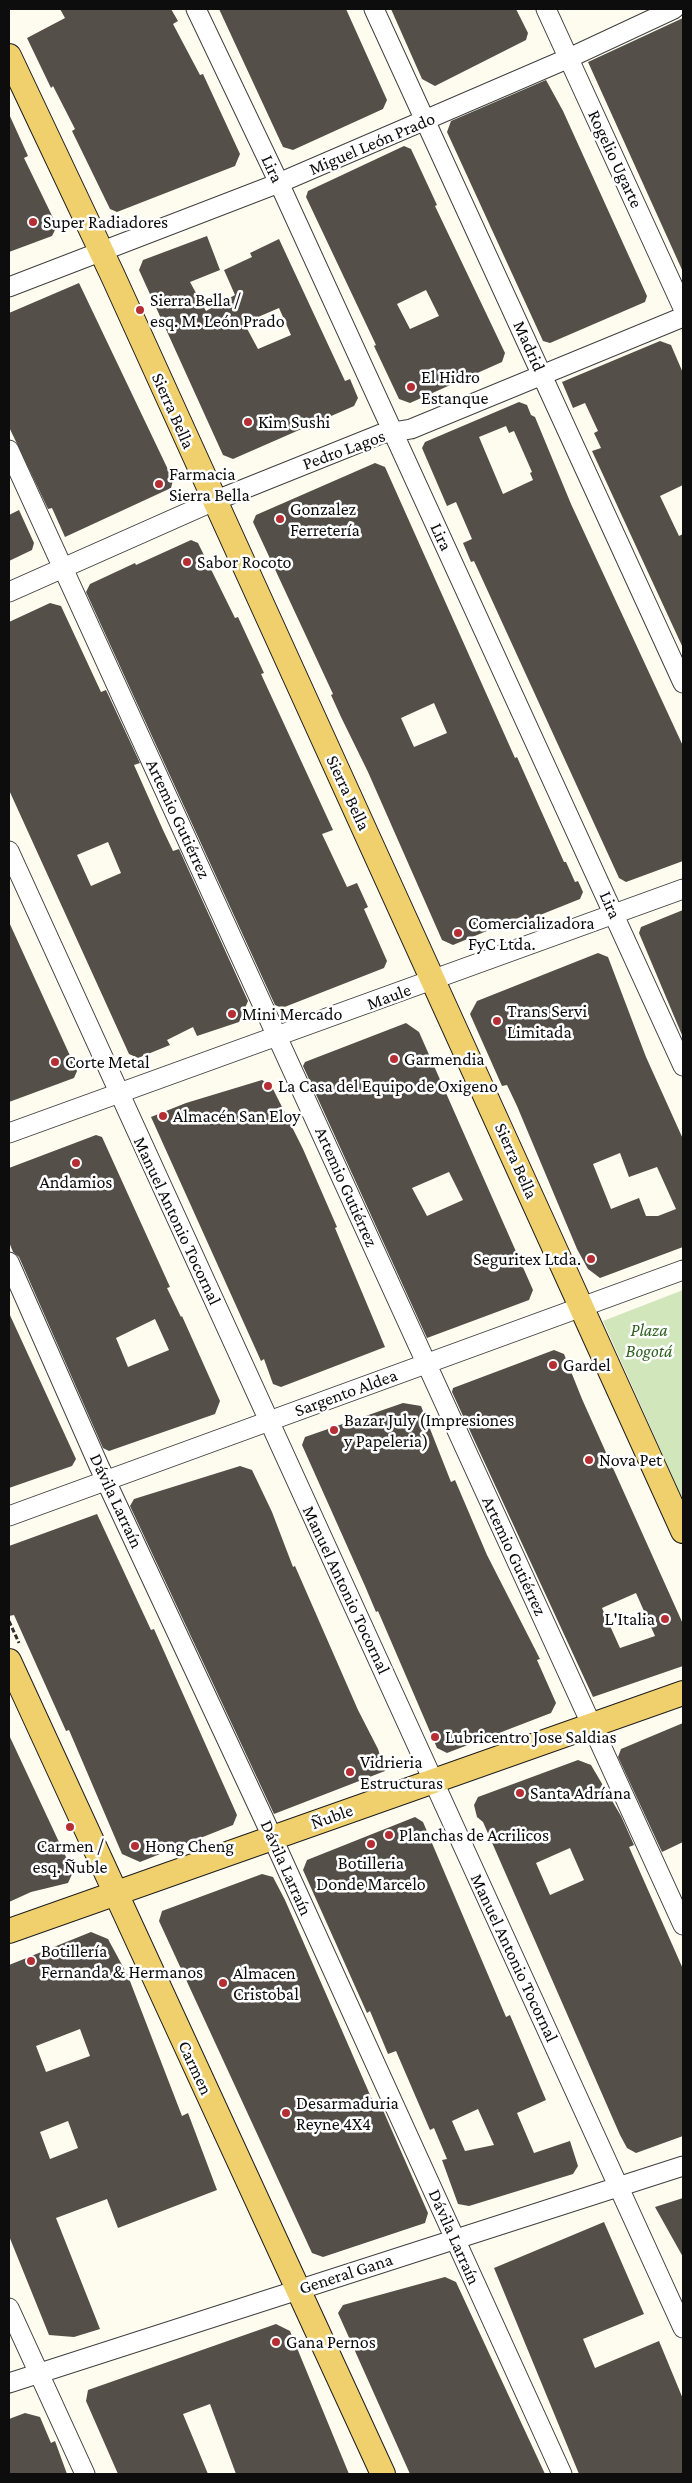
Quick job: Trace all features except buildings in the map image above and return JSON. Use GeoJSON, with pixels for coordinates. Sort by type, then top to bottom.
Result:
{"type":"FeatureCollection","features":[{"type":"Feature","properties":{"kind":"main road","name":"Sierra Bella"},"geometry":{"type":"LineString","coordinates":[[9,56],[101,251],[683,1531]]}},
{"type":"Feature","properties":{"kind":"main road","name":"Carmen"},"geometry":{"type":"LineString","coordinates":[[9,1660],[383,2474]]}},
{"type":"Feature","properties":{"kind":"main road","name":"Ñuble"},"geometry":{"type":"LineString","coordinates":[[9,1931],[683,1693]]}},
{"type":"Feature","properties":{"kind":"street","name":"Lira"},"geometry":{"type":"LineString","coordinates":[[196,9],[279,183],[683,1066]]}},
{"type":"Feature","properties":{"kind":"street","name":"Madrid"},"geometry":{"type":"LineString","coordinates":[[374,9],[427,120],[683,683]]}},
{"type":"Feature","properties":{"kind":"street","name":"Rogelio Ugarte"},"geometry":{"type":"LineString","coordinates":[[546,9],[683,308]]}},
{"type":"Feature","properties":{"kind":"street","name":"Miguel León Prado"},"geometry":{"type":"LineString","coordinates":[[9,288],[279,183],[569,58],[674,9]]}},
{"type":"Feature","properties":{"kind":"street","name":"Pedro Lagos"},"geometry":{"type":"LineString","coordinates":[[9,592],[214,501],[381,434],[411,429],[683,317]]}},
{"type":"Feature","properties":{"kind":"street","name":"Artemio Gutiérrez"},"geometry":{"type":"LineString","coordinates":[[9,450],[683,1925]]}},
{"type":"Feature","properties":{"kind":"street","name":"Manuel Antonio Tocornal"},"geometry":{"type":"LineString","coordinates":[[9,851],[683,2328]]}},
{"type":"Feature","properties":{"kind":"street","name":"Maule"},"geometry":{"type":"LineString","coordinates":[[9,1133],[683,889]]}},
{"type":"Feature","properties":{"kind":"street","name":"Dávila Larraín"},"geometry":{"type":"LineString","coordinates":[[9,1262],[106,1480],[272,1838],[562,2474]]}},
{"type":"Feature","properties":{"kind":"street","name":"Sargento Aldea"},"geometry":{"type":"LineString","coordinates":[[9,1516],[683,1270]]}},
{"type":"Feature","properties":{"kind":"street","name":"General Gana"},"geometry":{"type":"LineString","coordinates":[[9,2383],[683,2166]]}},
{"type":"Feature","properties":{"kind":"street"},"geometry":{"type":"LineString","coordinates":[[9,2308],[85,2474]]}},
{"type":"Feature","properties":{"kind":"green space","name":"Plaza Bogotá"},"geometry":{"type":"Polygon","coordinates":[[[683,1290],[683,1500],[603,1321],[683,1290]]]}},
{"type":"Feature","properties":{"kind":"place","name":"Super Radiadores"},"geometry":{"type":"Point","coordinates":[33,222]}},
{"type":"Feature","properties":{"kind":"place","name":"Sierra Bella / esq. M. León Prado"},"geometry":{"type":"Point","coordinates":[140,310]}},
{"type":"Feature","properties":{"kind":"place","name":"El Hidro Estanque"},"geometry":{"type":"Point","coordinates":[411,387]}},
{"type":"Feature","properties":{"kind":"place","name":"Kim Sushi"},"geometry":{"type":"Point","coordinates":[248,422]}},
{"type":"Feature","properties":{"kind":"place","name":"Farmacia Sierra Bella"},"geometry":{"type":"Point","coordinates":[159,484]}},
{"type":"Feature","properties":{"kind":"place","name":"Gonzalez Ferretería"},"geometry":{"type":"Point","coordinates":[280,519]}},
{"type":"Feature","properties":{"kind":"place","name":"Sabor Rocoto"},"geometry":{"type":"Point","coordinates":[187,562]}},
{"type":"Feature","properties":{"kind":"place","name":"Comercializadora FyC Ltda."},"geometry":{"type":"Point","coordinates":[458,933]}},
{"type":"Feature","properties":{"kind":"place","name":"Mini Mercado"},"geometry":{"type":"Point","coordinates":[232,1014]}},
{"type":"Feature","properties":{"kind":"place","name":"Trans Servi Limitada"},"geometry":{"type":"Point","coordinates":[497,1021]}},
{"type":"Feature","properties":{"kind":"place","name":"Garmendia"},"geometry":{"type":"Point","coordinates":[394,1059]}},
{"type":"Feature","properties":{"kind":"place","name":"Corte Metal"},"geometry":{"type":"Point","coordinates":[55,1062]}},
{"type":"Feature","properties":{"kind":"place","name":"La Casa del Equipo de Oxigeno"},"geometry":{"type":"Point","coordinates":[268,1086]}},
{"type":"Feature","properties":{"kind":"place","name":"Almacén San Eloy"},"geometry":{"type":"Point","coordinates":[163,1116]}},
{"type":"Feature","properties":{"kind":"place","name":"Andamios"},"geometry":{"type":"Point","coordinates":[76,1163]}},
{"type":"Feature","properties":{"kind":"place","name":"Seguritex Ltda."},"geometry":{"type":"Point","coordinates":[591,1259]}},
{"type":"Feature","properties":{"kind":"place","name":"Gardel"},"geometry":{"type":"Point","coordinates":[553,1365]}},
{"type":"Feature","properties":{"kind":"place","name":"Bazar July (Impresiones y Papeleria)"},"geometry":{"type":"Point","coordinates":[334,1430]}},
{"type":"Feature","properties":{"kind":"place","name":"Nova Pet"},"geometry":{"type":"Point","coordinates":[589,1460]}},
{"type":"Feature","properties":{"kind":"place","name":"L'Italia"},"geometry":{"type":"Point","coordinates":[665,1619]}},
{"type":"Feature","properties":{"kind":"place","name":"Lubricentro Jose Saldias"},"geometry":{"type":"Point","coordinates":[435,1737]}},
{"type":"Feature","properties":{"kind":"place","name":"Vidrieria Estructuras"},"geometry":{"type":"Point","coordinates":[350,1772]}},
{"type":"Feature","properties":{"kind":"place","name":"Santa Adríana"},"geometry":{"type":"Point","coordinates":[520,1793]}},
{"type":"Feature","properties":{"kind":"place","name":"Carmen / esq. Ñuble"},"geometry":{"type":"Point","coordinates":[70,1827]}},
{"type":"Feature","properties":{"kind":"place","name":"Planchas de Acrilicos"},"geometry":{"type":"Point","coordinates":[389,1835]}},
{"type":"Feature","properties":{"kind":"place","name":"Botilleria Donde Marcelo"},"geometry":{"type":"Point","coordinates":[371,1844]}},
{"type":"Feature","properties":{"kind":"place","name":"Hong Cheng"},"geometry":{"type":"Point","coordinates":[135,1846]}},
{"type":"Feature","properties":{"kind":"place","name":"Botillería Fernanda & Hermanos"},"geometry":{"type":"Point","coordinates":[31,1961]}},
{"type":"Feature","properties":{"kind":"place","name":"Almacen Cristobal"},"geometry":{"type":"Point","coordinates":[223,1983]}},
{"type":"Feature","properties":{"kind":"place","name":"Desarmaduria Reyne 4X4"},"geometry":{"type":"Point","coordinates":[286,2113]}},
{"type":"Feature","properties":{"kind":"place","name":"Gana Pernos"},"geometry":{"type":"Point","coordinates":[276,2342]}}]}
